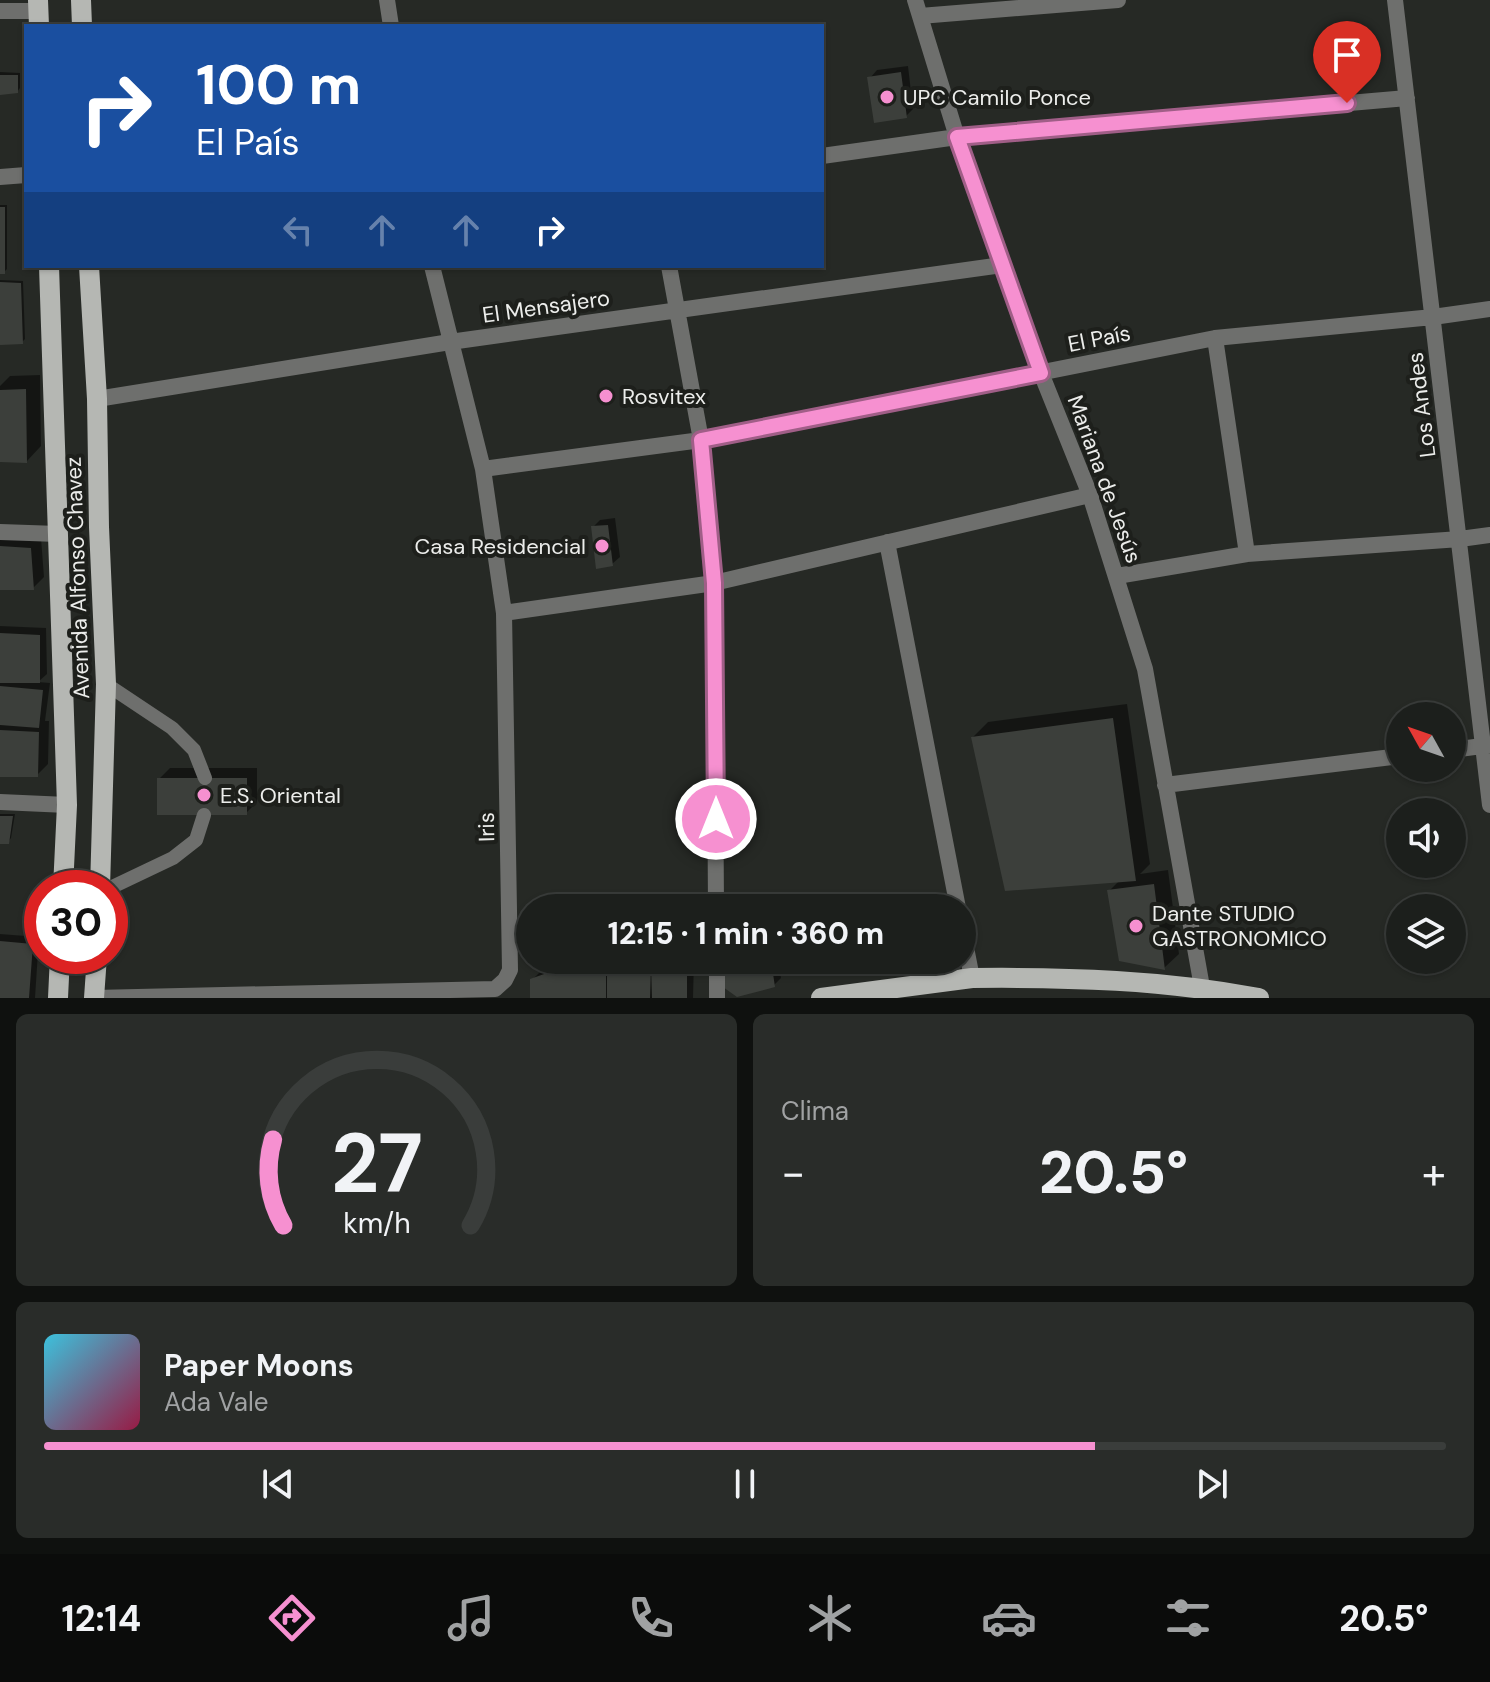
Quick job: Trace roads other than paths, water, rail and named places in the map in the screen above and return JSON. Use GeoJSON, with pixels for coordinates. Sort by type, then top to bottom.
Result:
{"type":"FeatureCollection","features":[{"type":"Feature","properties":{"kind":"main road"},"geometry":{"type":"LineString","coordinates":[[81,0],[82,24]]}},
{"type":"Feature","properties":{"kind":"main road","name":"Avenida Alfonso Chavez"},"geometry":{"type":"LineString","coordinates":[[49,268],[67,805],[64,870]]}},
{"type":"Feature","properties":{"kind":"main road","name":"Avenida Alfonso Chavez"},"geometry":{"type":"LineString","coordinates":[[89,268],[97,399],[106,684],[101,870]]}},
{"type":"Feature","properties":{"kind":"main road"},"geometry":{"type":"LineString","coordinates":[[58,998],[59,974]]}},
{"type":"Feature","properties":{"kind":"main road"},"geometry":{"type":"LineString","coordinates":[[94,998],[96,974]]}},
{"type":"Feature","properties":{"kind":"main road"},"geometry":{"type":"LineString","coordinates":[[821,998],[972,978],[1099,979],[1202,987],[1259,998]]}},
{"type":"Feature","properties":{"kind":"street"},"geometry":{"type":"LineString","coordinates":[[387,0],[391,24]]}},
{"type":"Feature","properties":{"kind":"street"},"geometry":{"type":"LineString","coordinates":[[918,8],[1118,0]]}},
{"type":"Feature","properties":{"kind":"street","name":"Los Andes"},"geometry":{"type":"LineString","coordinates":[[1395,0],[1487,745],[1490,805]]}},
{"type":"Feature","properties":{"kind":"street","name":"Mariana de Jesús"},"geometry":{"type":"LineString","coordinates":[[918,8],[957,137],[1041,373],[1090,495],[1145,669],[1202,987]]}},
{"type":"Feature","properties":{"kind":"street"},"geometry":{"type":"LineString","coordinates":[[0,11],[38,12]]}},
{"type":"Feature","properties":{"kind":"street"},"geometry":{"type":"LineString","coordinates":[[824,156],[957,137],[1407,98]]}},
{"type":"Feature","properties":{"kind":"street"},"geometry":{"type":"LineString","coordinates":[[0,177],[24,175]]}},
{"type":"Feature","properties":{"kind":"street","name":"El Mensajero"},"geometry":{"type":"LineString","coordinates":[[97,399],[450,342],[1002,265]]}},
{"type":"Feature","properties":{"kind":"street","name":"Iris"},"geometry":{"type":"LineString","coordinates":[[94,998],[495,989],[510,970],[504,613],[483,469],[432,268]]}},
{"type":"Feature","properties":{"kind":"street"},"geometry":{"type":"LineString","coordinates":[[669,268],[701,440],[714,583],[716,894]]}},
{"type":"Feature","properties":{"kind":"street","name":"El País"},"geometry":{"type":"LineString","coordinates":[[483,469],[701,440],[1215,338],[1490,309]]}},
{"type":"Feature","properties":{"kind":"street"},"geometry":{"type":"LineString","coordinates":[[1215,338],[1247,554]]}},
{"type":"Feature","properties":{"kind":"street"},"geometry":{"type":"LineString","coordinates":[[504,613],[714,583],[1090,495]]}},
{"type":"Feature","properties":{"kind":"street"},"geometry":{"type":"LineString","coordinates":[[0,532],[58,534]]}},
{"type":"Feature","properties":{"kind":"street"},"geometry":{"type":"LineString","coordinates":[[1117,576],[1247,554],[1490,535]]}},
{"type":"Feature","properties":{"kind":"street"},"geometry":{"type":"LineString","coordinates":[[887,542],[955,894]]}},
{"type":"Feature","properties":{"kind":"street"},"geometry":{"type":"LineString","coordinates":[[1466,748],[1487,745]]}},
{"type":"Feature","properties":{"kind":"street"},"geometry":{"type":"LineString","coordinates":[[1165,785],[1386,758]]}},
{"type":"Feature","properties":{"kind":"street"},"geometry":{"type":"LineString","coordinates":[[0,802],[67,805]]}},
{"type":"Feature","properties":{"kind":"street"},"geometry":{"type":"LineString","coordinates":[[717,974],[717,998]]}},
{"type":"Feature","properties":{"kind":"street"},"geometry":{"type":"LineString","coordinates":[[971,974],[972,978]]}},
{"type":"Feature","properties":{"kind":"lane"},"geometry":{"type":"LineString","coordinates":[[106,684],[172,728],[194,750],[205,778]]}},
{"type":"Feature","properties":{"kind":"lane"},"geometry":{"type":"LineString","coordinates":[[128,879],[173,858],[196,840],[204,815]]}},
{"type":"Feature","properties":{"kind":"place","name":"UPC Camilo Ponce"},"geometry":{"type":"Point","coordinates":[887,97]}},
{"type":"Feature","properties":{"kind":"place","name":"Rosvitex"},"geometry":{"type":"Point","coordinates":[606,396]}},
{"type":"Feature","properties":{"kind":"place","name":"Casa Residencial"},"geometry":{"type":"Point","coordinates":[602,546]}},
{"type":"Feature","properties":{"kind":"place","name":"E.S. Oriental"},"geometry":{"type":"Point","coordinates":[204,795]}},
{"type":"Feature","properties":{"kind":"place","name":"Dante STUDIO GASTRONOMICO"},"geometry":{"type":"Point","coordinates":[1136,926]}}]}
